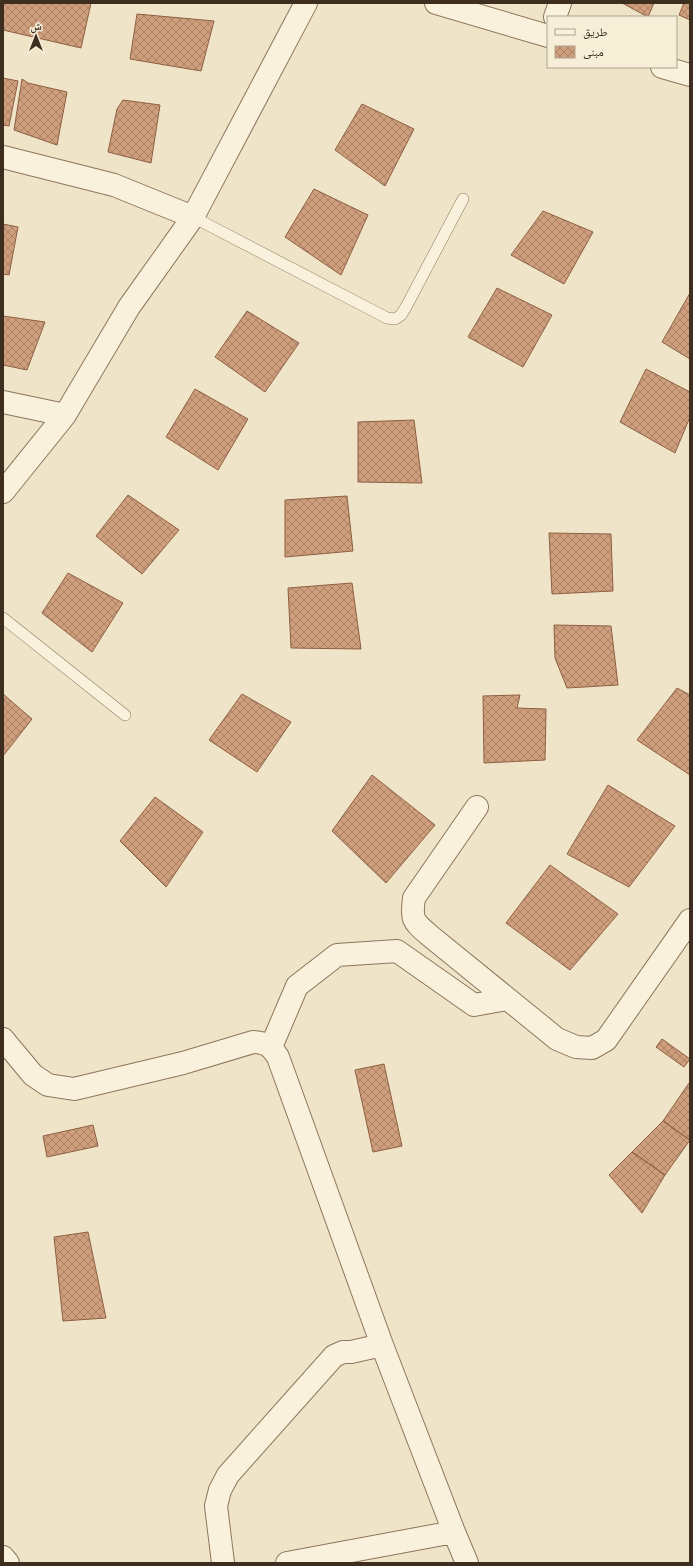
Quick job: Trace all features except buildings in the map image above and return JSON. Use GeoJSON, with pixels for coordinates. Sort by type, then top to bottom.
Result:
{"type":"FeatureCollection","features":[{"type":"Feature","properties":{"kind":"street"},"geometry":{"type":"LineString","coordinates":[[3,492],[65,415],[129,307],[193,217],[306,3]]}},
{"type":"Feature","properties":{"kind":"street"},"geometry":{"type":"LineString","coordinates":[[436,3],[547,36]]}},
{"type":"Feature","properties":{"kind":"street"},"geometry":{"type":"LineString","coordinates":[[555,16],[560,3]]}},
{"type":"Feature","properties":{"kind":"street"},"geometry":{"type":"LineString","coordinates":[[666,68],[690,75]]}},
{"type":"Feature","properties":{"kind":"street"},"geometry":{"type":"LineString","coordinates":[[3,157],[114,185],[193,217]]}},
{"type":"Feature","properties":{"kind":"street"},"geometry":{"type":"LineString","coordinates":[[3,402],[65,415]]}},
{"type":"Feature","properties":{"kind":"street"},"geometry":{"type":"LineString","coordinates":[[477,807],[414,898],[411,914],[417,925],[425,932],[557,1039],[576,1047],[592,1048],[606,1040],[690,920]]}},
{"type":"Feature","properties":{"kind":"street"},"geometry":{"type":"LineString","coordinates":[[271,1047],[297,986],[337,955],[397,951],[474,1005],[507,999]]}},
{"type":"Feature","properties":{"kind":"street"},"geometry":{"type":"LineString","coordinates":[[3,1039],[33,1075],[48,1085],[74,1089],[183,1063],[253,1042],[264,1043],[271,1047],[278,1057],[382,1345],[467,1563]]}},
{"type":"Feature","properties":{"kind":"street"},"geometry":{"type":"LineString","coordinates":[[223,1563],[216,1506],[220,1490],[228,1475],[334,1356],[343,1352],[351,1352],[382,1345]]}},
{"type":"Feature","properties":{"kind":"street"},"geometry":{"type":"LineString","coordinates":[[287,1563],[454,1532]]}},
{"type":"Feature","properties":{"kind":"street"},"geometry":{"type":"LineString","coordinates":[[3,1557],[8,1563]]}},
{"type":"Feature","properties":{"kind":"lane"},"geometry":{"type":"LineString","coordinates":[[193,217],[387,318],[395,319],[401,315],[406,307],[463,199]]}},
{"type":"Feature","properties":{"kind":"lane"},"geometry":{"type":"LineString","coordinates":[[3,618],[125,715]]}}]}
